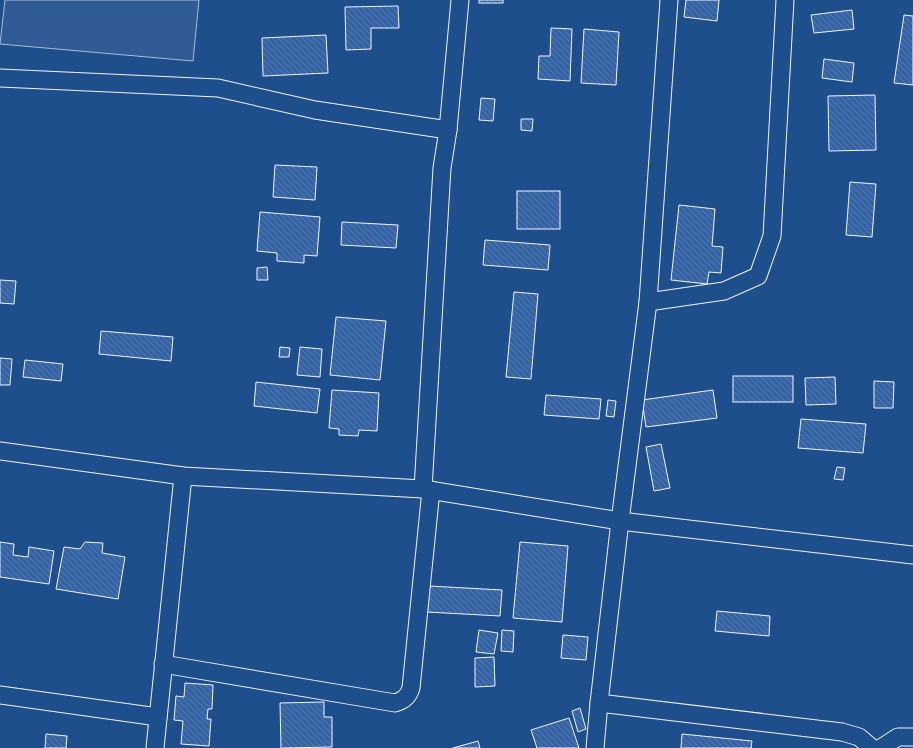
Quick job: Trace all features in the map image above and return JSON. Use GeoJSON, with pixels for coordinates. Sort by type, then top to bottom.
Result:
{"type":"FeatureCollection","features":[{"type":"Feature","properties":{"kind":"street"},"geometry":{"type":"LineString","coordinates":[[163,664],[396,703],[408,696],[411,688],[427,489],[442,168],[448,130],[460,0]]}},
{"type":"Feature","properties":{"kind":"street"},"geometry":{"type":"LineString","coordinates":[[595,748],[620,521],[648,302],[669,0]]}},
{"type":"Feature","properties":{"kind":"street"},"geometry":{"type":"LineString","coordinates":[[648,302],[724,291],[758,276],[772,236],[786,0]]}},
{"type":"Feature","properties":{"kind":"street"},"geometry":{"type":"LineString","coordinates":[[0,78],[218,88],[315,110],[448,130]]}},
{"type":"Feature","properties":{"kind":"street"},"geometry":{"type":"LineString","coordinates":[[0,451],[183,476],[427,489],[620,521],[913,555]]}},
{"type":"Feature","properties":{"kind":"street"},"geometry":{"type":"LineString","coordinates":[[155,748],[183,476]]}},
{"type":"Feature","properties":{"kind":"street"},"geometry":{"type":"LineString","coordinates":[[0,695],[158,717]]}},
{"type":"Feature","properties":{"kind":"street"},"geometry":{"type":"LineString","coordinates":[[599,703],[842,732],[859,737],[872,748]]}},
{"type":"Feature","properties":{"kind":"street"},"geometry":{"type":"LineString","coordinates":[[881,748],[898,737],[913,737]]}},
{"type":"Feature","properties":{"kind":"shaded area"},"geometry":{"type":"Polygon","coordinates":[[[5,0],[199,0],[193,61],[0,44],[5,0]]]}},
{"type":"Feature","properties":{"kind":"building"},"geometry":{"type":"Polygon","coordinates":[[[479,0],[503,0],[503,3],[479,3],[479,0]]]}},
{"type":"Feature","properties":{"kind":"building"},"geometry":{"type":"Polygon","coordinates":[[[686,0],[719,0],[717,21],[684,17],[686,0]]]}},
{"type":"Feature","properties":{"kind":"building"},"geometry":{"type":"Polygon","coordinates":[[[398,6],[399,28],[371,28],[371,49],[346,50],[345,7],[398,6]]]}},
{"type":"Feature","properties":{"kind":"building"},"geometry":{"type":"Polygon","coordinates":[[[852,10],[854,29],[814,33],[811,15],[852,10]]]}},
{"type":"Feature","properties":{"kind":"building"},"geometry":{"type":"Polygon","coordinates":[[[904,15],[913,16],[913,85],[894,83],[904,15]]]}},
{"type":"Feature","properties":{"kind":"building"},"geometry":{"type":"Polygon","coordinates":[[[551,28],[572,29],[570,81],[538,79],[539,56],[550,56],[551,28]]]}},
{"type":"Feature","properties":{"kind":"building"},"geometry":{"type":"Polygon","coordinates":[[[584,29],[619,32],[616,85],[581,83],[584,29]]]}},
{"type":"Feature","properties":{"kind":"building"},"geometry":{"type":"Polygon","coordinates":[[[326,35],[328,73],[263,76],[262,38],[326,35]]]}},
{"type":"Feature","properties":{"kind":"building"},"geometry":{"type":"Polygon","coordinates":[[[824,59],[854,63],[852,82],[822,78],[824,59]]]}},
{"type":"Feature","properties":{"kind":"building"},"geometry":{"type":"Polygon","coordinates":[[[875,95],[876,150],[829,151],[828,96],[875,95]]]}},
{"type":"Feature","properties":{"kind":"building"},"geometry":{"type":"Polygon","coordinates":[[[481,98],[495,99],[493,121],[479,120],[481,98]]]}},
{"type":"Feature","properties":{"kind":"building"},"geometry":{"type":"Polygon","coordinates":[[[521,119],[533,119],[532,131],[521,130],[521,119]]]}},
{"type":"Feature","properties":{"kind":"building"},"geometry":{"type":"Polygon","coordinates":[[[275,165],[317,167],[315,200],[273,197],[275,165]]]}},
{"type":"Feature","properties":{"kind":"building"},"geometry":{"type":"Polygon","coordinates":[[[850,182],[876,184],[872,237],[846,235],[850,182]]]}},
{"type":"Feature","properties":{"kind":"building"},"geometry":{"type":"Polygon","coordinates":[[[517,191],[560,191],[560,229],[517,229],[517,191]]]}},
{"type":"Feature","properties":{"kind":"building"},"geometry":{"type":"Polygon","coordinates":[[[679,205],[715,209],[712,246],[723,247],[721,273],[709,272],[707,284],[671,280],[679,205]]]}},
{"type":"Feature","properties":{"kind":"building"},"geometry":{"type":"Polygon","coordinates":[[[260,212],[320,217],[317,256],[304,255],[304,263],[277,261],[277,253],[257,251],[260,212]]]}},
{"type":"Feature","properties":{"kind":"building"},"geometry":{"type":"Polygon","coordinates":[[[342,222],[398,225],[396,248],[341,245],[342,222]]]}},
{"type":"Feature","properties":{"kind":"building"},"geometry":{"type":"Polygon","coordinates":[[[485,240],[550,245],[548,270],[483,265],[485,240]]]}},
{"type":"Feature","properties":{"kind":"building"},"geometry":{"type":"Polygon","coordinates":[[[267,267],[268,280],[257,280],[257,268],[267,267]]]}},
{"type":"Feature","properties":{"kind":"building"},"geometry":{"type":"Polygon","coordinates":[[[0,280],[16,281],[14,304],[0,303],[0,280]]]}},
{"type":"Feature","properties":{"kind":"building"},"geometry":{"type":"Polygon","coordinates":[[[514,292],[538,294],[531,379],[506,377],[514,292]]]}},
{"type":"Feature","properties":{"kind":"building"},"geometry":{"type":"Polygon","coordinates":[[[336,317],[386,321],[380,380],[330,375],[336,317]]]}},
{"type":"Feature","properties":{"kind":"building"},"geometry":{"type":"Polygon","coordinates":[[[101,331],[173,337],[171,361],[99,354],[101,331]]]}},
{"type":"Feature","properties":{"kind":"building"},"geometry":{"type":"Polygon","coordinates":[[[280,347],[290,348],[289,357],[279,357],[280,347]]]}},
{"type":"Feature","properties":{"kind":"building"},"geometry":{"type":"Polygon","coordinates":[[[300,347],[322,349],[320,377],[297,375],[300,347]]]}},
{"type":"Feature","properties":{"kind":"building"},"geometry":{"type":"Polygon","coordinates":[[[0,358],[12,359],[10,385],[0,385],[0,358]]]}},
{"type":"Feature","properties":{"kind":"building"},"geometry":{"type":"Polygon","coordinates":[[[25,360],[63,364],[61,381],[23,377],[25,360]]]}},
{"type":"Feature","properties":{"kind":"building"},"geometry":{"type":"Polygon","coordinates":[[[733,376],[793,376],[793,402],[733,402],[733,376]]]}},
{"type":"Feature","properties":{"kind":"building"},"geometry":{"type":"Polygon","coordinates":[[[835,377],[836,404],[806,405],[805,378],[835,377]]]}},
{"type":"Feature","properties":{"kind":"building"},"geometry":{"type":"Polygon","coordinates":[[[874,381],[894,382],[893,408],[874,408],[874,381]]]}},
{"type":"Feature","properties":{"kind":"building"},"geometry":{"type":"Polygon","coordinates":[[[256,382],[320,389],[317,413],[254,406],[256,382]]]}},
{"type":"Feature","properties":{"kind":"building"},"geometry":{"type":"Polygon","coordinates":[[[332,390],[379,393],[377,431],[359,430],[358,436],[339,435],[339,429],[329,428],[332,390]]]}},
{"type":"Feature","properties":{"kind":"building"},"geometry":{"type":"Polygon","coordinates":[[[713,390],[717,418],[646,427],[642,400],[713,390]]]}},
{"type":"Feature","properties":{"kind":"building"},"geometry":{"type":"Polygon","coordinates":[[[546,395],[601,399],[599,419],[544,415],[546,395]]]}},
{"type":"Feature","properties":{"kind":"building"},"geometry":{"type":"Polygon","coordinates":[[[608,400],[616,401],[614,417],[606,416],[608,400]]]}},
{"type":"Feature","properties":{"kind":"building"},"geometry":{"type":"Polygon","coordinates":[[[801,419],[866,424],[863,453],[798,448],[801,419]]]}},
{"type":"Feature","properties":{"kind":"building"},"geometry":{"type":"Polygon","coordinates":[[[661,444],[670,488],[654,491],[646,447],[661,444]]]}},
{"type":"Feature","properties":{"kind":"building"},"geometry":{"type":"Polygon","coordinates":[[[837,467],[845,468],[843,480],[834,479],[837,467]]]}},
{"type":"Feature","properties":{"kind":"building"},"geometry":{"type":"Polygon","coordinates":[[[0,542],[14,544],[13,555],[28,557],[29,547],[54,551],[49,584],[0,577],[0,542]]]}},
{"type":"Feature","properties":{"kind":"building"},"geometry":{"type":"Polygon","coordinates":[[[85,542],[103,543],[102,553],[125,557],[118,599],[56,589],[64,547],[80,549],[85,542]]]}},
{"type":"Feature","properties":{"kind":"building"},"geometry":{"type":"Polygon","coordinates":[[[520,542],[568,546],[562,622],[513,618],[520,542]]]}},
{"type":"Feature","properties":{"kind":"building"},"geometry":{"type":"Polygon","coordinates":[[[429,586],[502,590],[500,616],[427,612],[429,586]]]}},
{"type":"Feature","properties":{"kind":"building"},"geometry":{"type":"Polygon","coordinates":[[[717,611],[770,616],[769,636],[715,631],[717,611]]]}},
{"type":"Feature","properties":{"kind":"building"},"geometry":{"type":"Polygon","coordinates":[[[479,630],[498,633],[494,654],[476,652],[479,630]]]}},
{"type":"Feature","properties":{"kind":"building"},"geometry":{"type":"Polygon","coordinates":[[[502,630],[514,631],[513,652],[501,651],[502,630]]]}},
{"type":"Feature","properties":{"kind":"building"},"geometry":{"type":"Polygon","coordinates":[[[563,635],[588,637],[586,660],[561,658],[563,635]]]}},
{"type":"Feature","properties":{"kind":"building"},"geometry":{"type":"Polygon","coordinates":[[[494,657],[495,686],[475,687],[475,658],[494,657]]]}},
{"type":"Feature","properties":{"kind":"building"},"geometry":{"type":"Polygon","coordinates":[[[185,683],[213,685],[212,709],[208,709],[207,719],[211,719],[209,746],[181,744],[183,721],[174,720],[176,696],[184,697],[185,683]]]}},
{"type":"Feature","properties":{"kind":"building"},"geometry":{"type":"Polygon","coordinates":[[[324,702],[324,717],[332,717],[332,747],[281,748],[280,703],[324,702]]]}},
{"type":"Feature","properties":{"kind":"building"},"geometry":{"type":"Polygon","coordinates":[[[580,708],[586,729],[578,732],[572,711],[580,708]]]}},
{"type":"Feature","properties":{"kind":"building"},"geometry":{"type":"Polygon","coordinates":[[[569,718],[579,748],[537,748],[531,730],[569,718]]]}},
{"type":"Feature","properties":{"kind":"building"},"geometry":{"type":"Polygon","coordinates":[[[46,734],[67,736],[66,748],[45,748],[46,734]]]}},
{"type":"Feature","properties":{"kind":"building"},"geometry":{"type":"Polygon","coordinates":[[[682,734],[752,741],[751,748],[681,748],[682,734]]]}},
{"type":"Feature","properties":{"kind":"building"},"geometry":{"type":"Polygon","coordinates":[[[478,741],[480,748],[453,748],[478,741]]]}}]}
